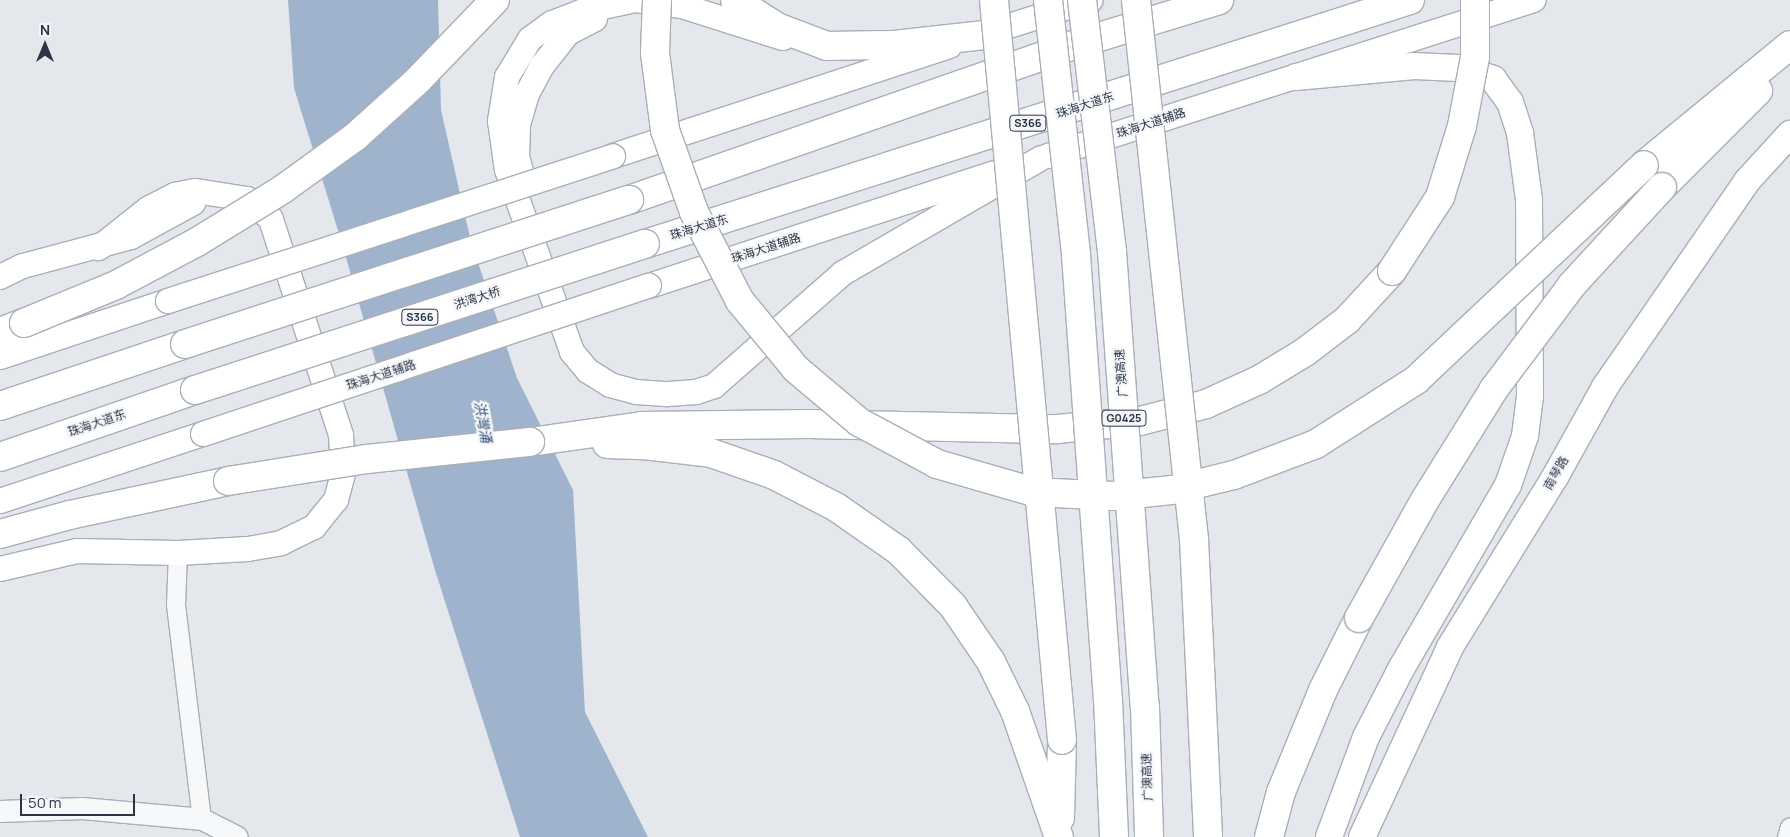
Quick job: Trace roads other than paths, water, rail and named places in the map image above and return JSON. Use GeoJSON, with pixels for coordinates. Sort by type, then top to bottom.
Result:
{"type":"FeatureCollection","features":[{"type":"Feature","properties":{"kind":"highway"},"geometry":{"type":"LineString","coordinates":[[12,328],[116,285],[197,242],[283,189],[362,131],[418,80],[495,0]]}},
{"type":"Feature","properties":{"kind":"highway"},"geometry":{"type":"LineString","coordinates":[[657,0],[655,53],[665,130],[694,212],[740,301],[796,369],[858,422],[937,464],[1034,492],[1114,496],[1172,490],[1234,474],[1316,444],[1416,380],[1644,166],[1790,45]]}},
{"type":"Feature","properties":{"kind":"highway"},"geometry":{"type":"LineString","coordinates":[[735,0],[776,27],[827,46],[894,45],[984,34]]}},
{"type":"Feature","properties":{"kind":"highway"},"geometry":{"type":"LineString","coordinates":[[994,0],[1062,740],[1059,837]]}},
{"type":"Feature","properties":{"kind":"highway","name":"G0425"},"geometry":{"type":"LineString","coordinates":[[1048,0],[1076,255],[1107,689],[1114,837]]}},
{"type":"Feature","properties":{"kind":"highway","name":"广澳高速"},"geometry":{"type":"LineString","coordinates":[[1082,0],[1112,251],[1145,707],[1149,837]]}},
{"type":"Feature","properties":{"kind":"highway"},"geometry":{"type":"LineString","coordinates":[[1136,0],[1194,540],[1208,837]]}},
{"type":"Feature","properties":{"kind":"highway"},"geometry":{"type":"LineString","coordinates":[[0,406],[184,344],[629,200],[1073,45],[1219,0]]}},
{"type":"Feature","properties":{"kind":"highway","name":"珠海大道东"},"geometry":{"type":"LineString","coordinates":[[645,244],[1410,0]]}},
{"type":"Feature","properties":{"kind":"highway"},"geometry":{"type":"LineString","coordinates":[[0,534],[80,512],[228,481],[367,459],[530,442],[808,424],[1057,429],[1140,421],[1206,404],[1258,380],[1305,352],[1347,320],[1392,271],[1440,197],[1462,126],[1475,57],[1475,0]]}},
{"type":"Feature","properties":{"kind":"highway"},"geometry":{"type":"LineString","coordinates":[[1269,837],[1281,792],[1323,690],[1359,618],[1425,500],[1494,389],[1572,286],[1662,187],[1790,58]]}},
{"type":"Feature","properties":{"kind":"highway","name":"洪湾大桥"},"geometry":{"type":"LineString","coordinates":[[195,390],[645,244]]}},
{"type":"Feature","properties":{"kind":"highway","name":"珠海大道东"},"geometry":{"type":"LineString","coordinates":[[0,457],[195,390]]}},
{"type":"Feature","properties":{"kind":"highway"},"geometry":{"type":"LineString","coordinates":[[643,435],[711,454],[774,475],[836,507],[899,551],[953,606],[991,662],[1026,737],[1059,837]]}},
{"type":"Feature","properties":{"kind":"main road"},"geometry":{"type":"LineString","coordinates":[[827,46],[796,42],[682,6],[635,0],[568,33],[542,66],[527,94],[518,125],[517,156],[570,319],[583,345],[602,366],[631,379],[678,384],[716,378],[738,367],[787,319],[843,273],[1041,158]]}},
{"type":"Feature","properties":{"kind":"main road"},"geometry":{"type":"LineString","coordinates":[[0,357],[1091,0]]}},
{"type":"Feature","properties":{"kind":"main road","name":"珠海大道辅路"},"geometry":{"type":"LineString","coordinates":[[0,501],[1041,158],[1296,77],[1396,42],[1534,0]]}},
{"type":"Feature","properties":{"kind":"main road"},"geometry":{"type":"LineString","coordinates":[[1296,77],[1414,66],[1458,68],[1493,79],[1510,102],[1520,133],[1529,200],[1530,396],[1525,436],[1508,485],[1402,667],[1366,737],[1329,837]]}},
{"type":"Feature","properties":{"kind":"main road","name":"南琴路"},"geometry":{"type":"LineString","coordinates":[[1362,837],[1450,647],[1605,387],[1747,181],[1790,134]]}},
{"type":"Feature","properties":{"kind":"main road"},"geometry":{"type":"LineString","coordinates":[[0,277],[23,266],[100,248],[131,237],[196,202],[223,193],[247,199],[271,219],[341,435],[343,474],[336,500],[314,527],[281,543],[248,549],[178,553],[77,551],[0,569]]}},
{"type":"Feature","properties":{"kind":"street"},"geometry":{"type":"LineString","coordinates":[[178,553],[176,605],[202,819]]}},
{"type":"Feature","properties":{"kind":"street"},"geometry":{"type":"LineString","coordinates":[[0,811],[82,808],[202,819],[237,837]]}},
{"type":"Feature","properties":{"kind":"street"},"geometry":{"type":"LineString","coordinates":[[1787,837],[1790,827]]}},
{"type":"Feature","properties":{"kind":"water","name":"洪灣涌"},"geometry":{"type":"Polygon","coordinates":[[[288,0],[438,0],[441,110],[471,242],[517,378],[573,490],[585,712],[648,837],[520,837],[434,567],[341,240],[294,88],[288,0]]]}}]}
